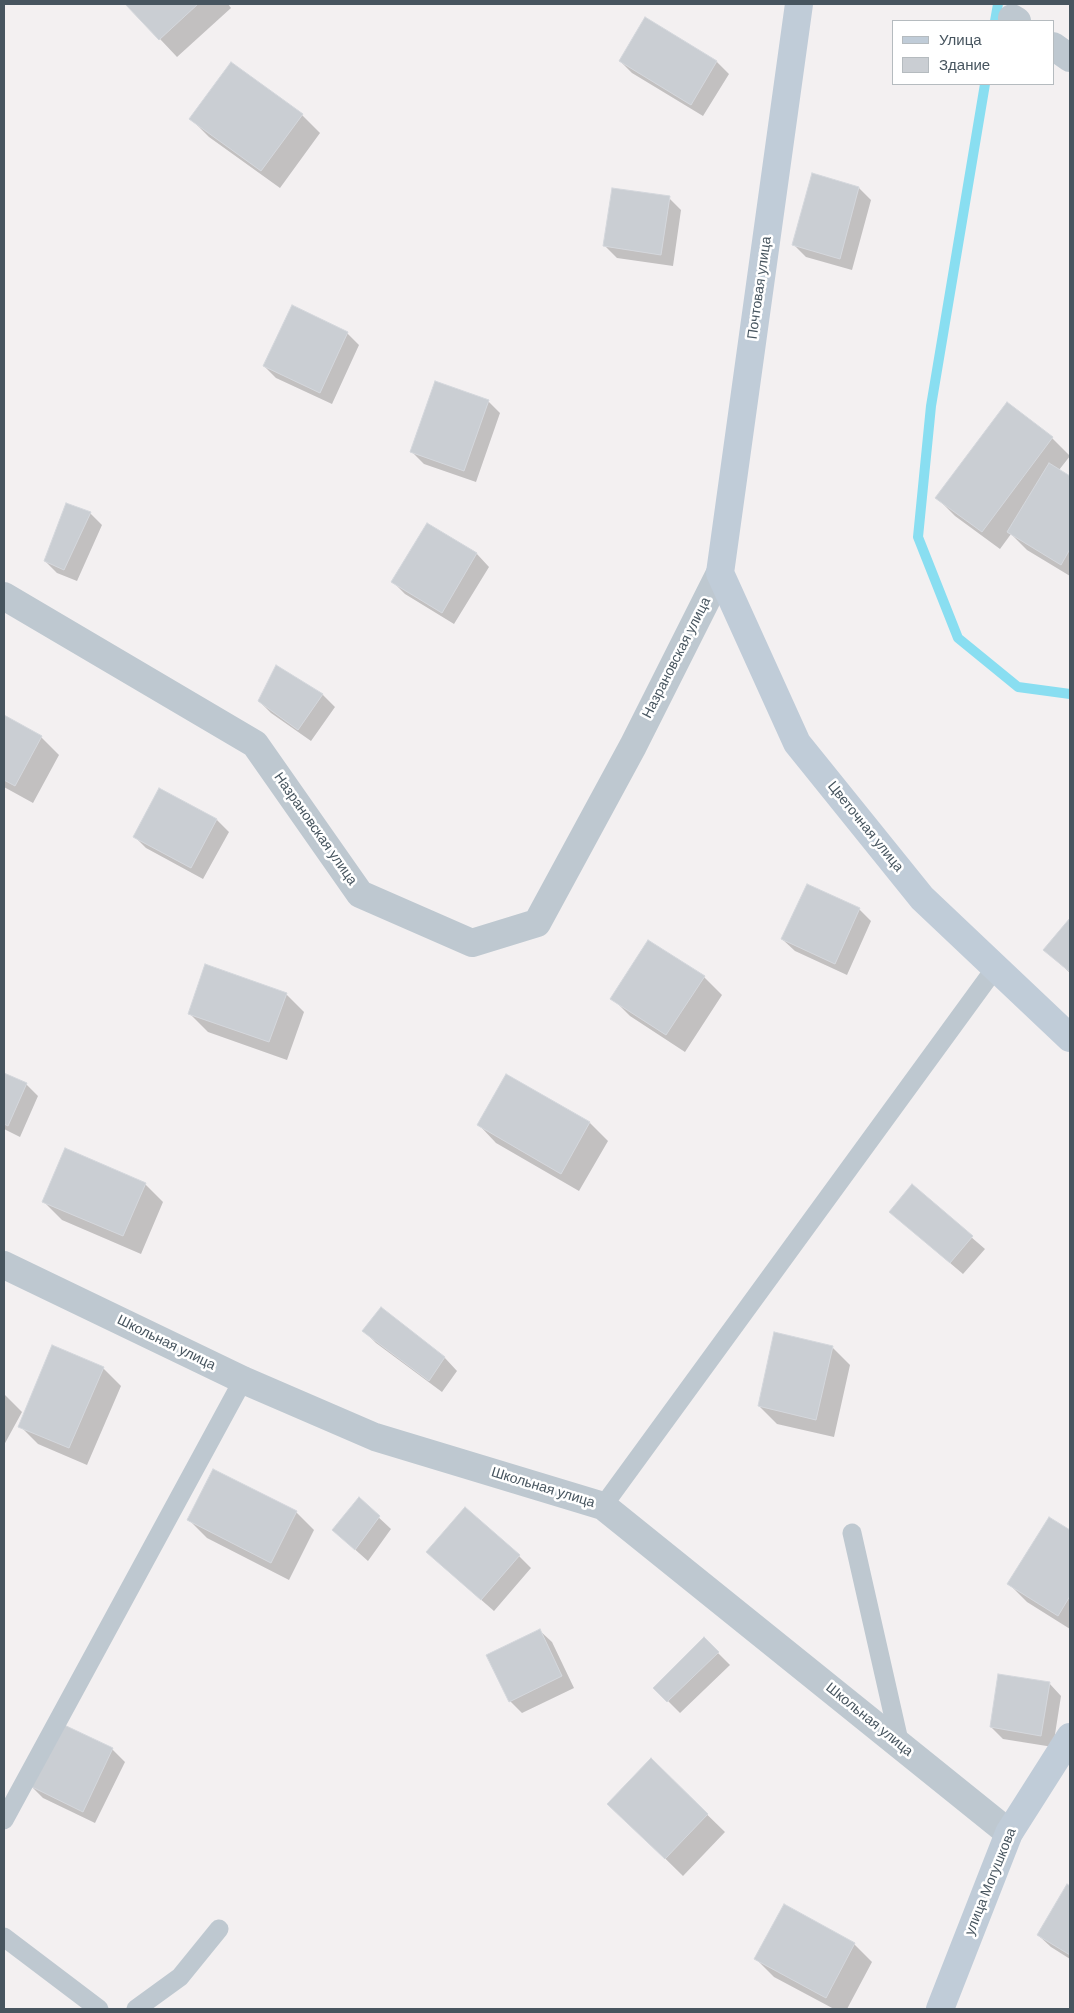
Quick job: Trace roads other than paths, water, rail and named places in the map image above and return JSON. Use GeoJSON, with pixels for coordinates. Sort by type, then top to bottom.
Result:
{"type":"FeatureCollection","features":[{"type":"Feature","properties":{"kind":"street","name":"Почтовая улица"},"geometry":{"type":"LineString","coordinates":[[720,573],[799,4]]}},
{"type":"Feature","properties":{"kind":"street"},"geometry":{"type":"LineString","coordinates":[[1054,47],[1070,58]]}},
{"type":"Feature","properties":{"kind":"street","name":"Назрановская улица"},"geometry":{"type":"LineString","coordinates":[[4,596],[255,744],[360,894],[472,943],[537,923],[633,746],[720,573]]}},
{"type":"Feature","properties":{"kind":"street","name":"Цветочная улица"},"geometry":{"type":"LineString","coordinates":[[720,573],[797,743],[922,898],[1070,1038]]}},
{"type":"Feature","properties":{"kind":"street","name":"Школьная улица"},"geometry":{"type":"LineString","coordinates":[[4,1265],[243,1380],[375,1437],[603,1506],[1009,1833]]}},
{"type":"Feature","properties":{"kind":"street","name":"улица Могушкова"},"geometry":{"type":"LineString","coordinates":[[940,2009],[1009,1833],[1070,1737]]}},
{"type":"Feature","properties":{"kind":"lane"},"geometry":{"type":"LineString","coordinates":[[603,1506],[996,967]]}},
{"type":"Feature","properties":{"kind":"lane"},"geometry":{"type":"LineString","coordinates":[[4,1820],[243,1380]]}},
{"type":"Feature","properties":{"kind":"lane"},"geometry":{"type":"LineString","coordinates":[[852,1533],[900,1745]]}},
{"type":"Feature","properties":{"kind":"lane"},"geometry":{"type":"LineString","coordinates":[[136,2009],[180,1977],[219,1929]]}},
{"type":"Feature","properties":{"kind":"lane"},"geometry":{"type":"LineString","coordinates":[[4,1937],[99,2009]]}},
{"type":"Feature","properties":{"kind":"waterway"},"geometry":{"type":"LineString","coordinates":[[995,20],[998,4]]}},
{"type":"Feature","properties":{"kind":"waterway"},"geometry":{"type":"LineString","coordinates":[[985,85],[931,406],[918,537],[958,638],[1018,687],[1070,694]]}}]}
